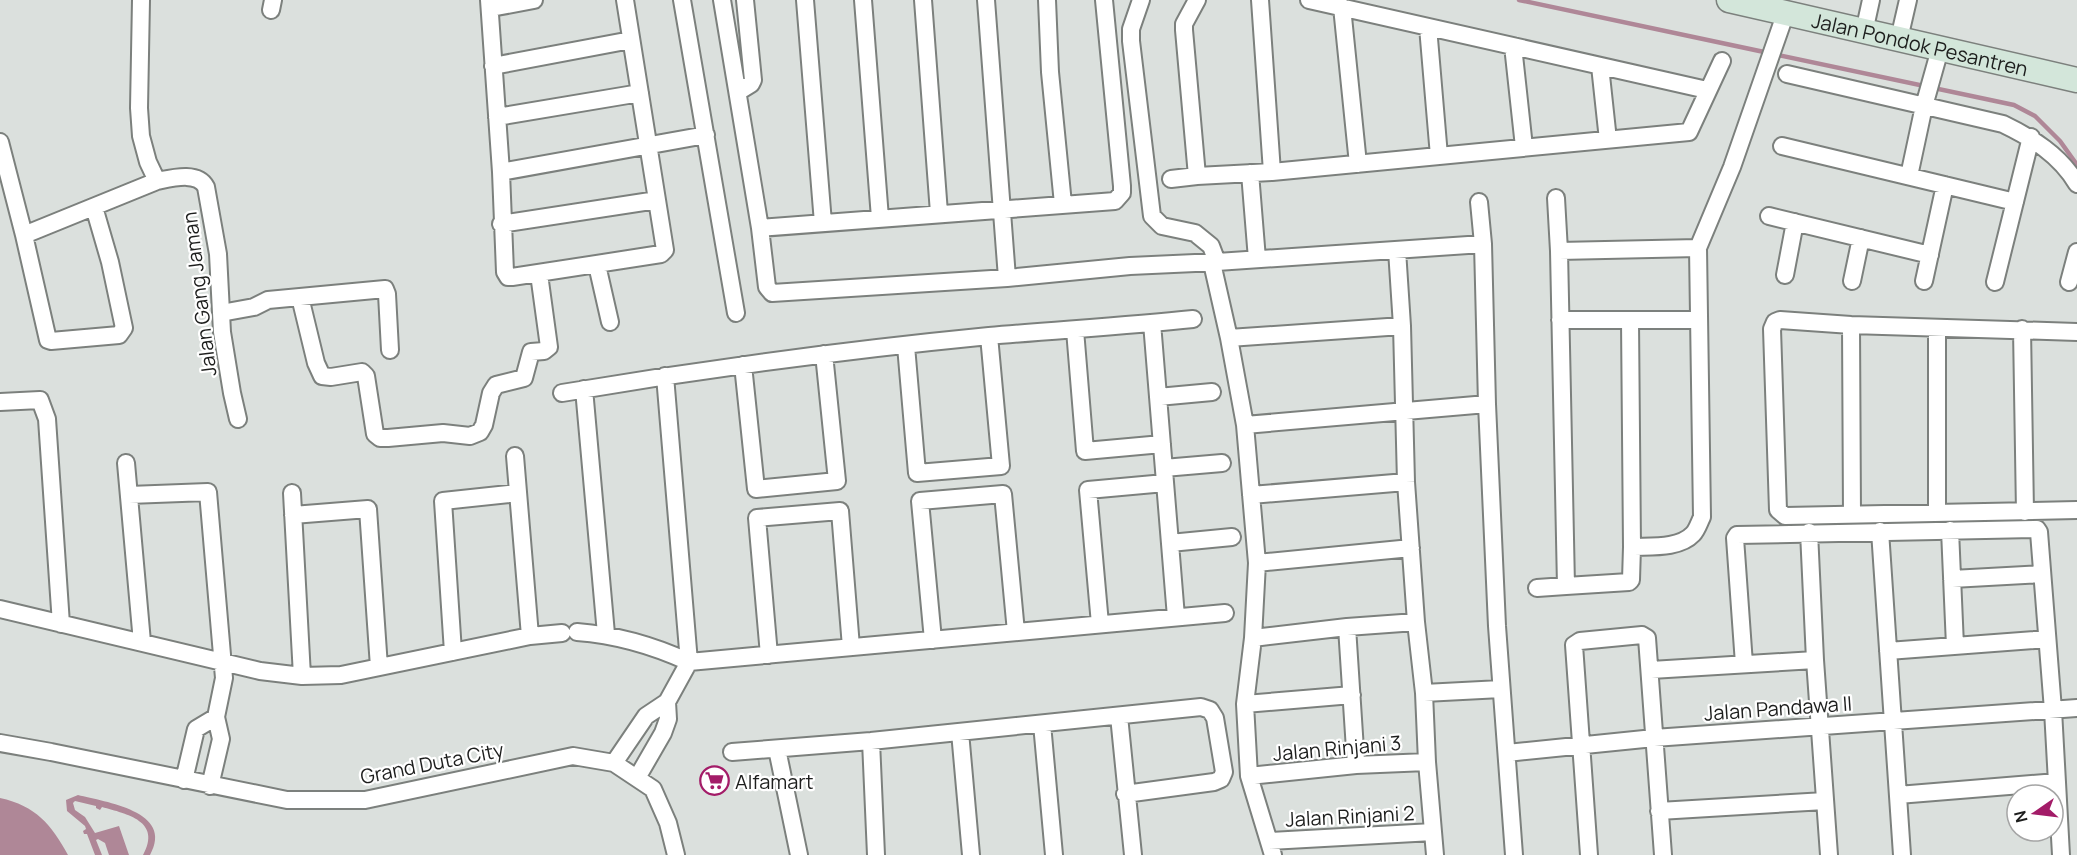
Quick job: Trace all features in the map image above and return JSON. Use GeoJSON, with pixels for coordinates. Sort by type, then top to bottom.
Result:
{"type":"FeatureCollection","features":[{"type":"Feature","properties":{"kind":"street"},"geometry":{"type":"LineString","coordinates":[[24,235],[157,181],[148,162],[141,136],[139,108],[141,0]]}},
{"type":"Feature","properties":{"kind":"street"},"geometry":{"type":"LineString","coordinates":[[534,0],[490,4],[501,172],[501,224],[506,275],[512,278],[597,266],[664,253],[666,248],[625,0]]}},
{"type":"Feature","properties":{"kind":"street"},"geometry":{"type":"LineString","coordinates":[[682,0],[736,313]]}},
{"type":"Feature","properties":{"kind":"street"},"geometry":{"type":"LineString","coordinates":[[722,0],[760,228],[767,287],[771,293],[1007,278],[1130,266],[1257,260],[1483,244]]}},
{"type":"Feature","properties":{"kind":"street"},"geometry":{"type":"LineString","coordinates":[[738,92],[751,84],[753,80],[745,0]]}},
{"type":"Feature","properties":{"kind":"street"},"geometry":{"type":"LineString","coordinates":[[806,0],[823,223]]}},
{"type":"Feature","properties":{"kind":"street"},"geometry":{"type":"LineString","coordinates":[[863,0],[880,218]]}},
{"type":"Feature","properties":{"kind":"street"},"geometry":{"type":"LineString","coordinates":[[923,0],[939,213]]}},
{"type":"Feature","properties":{"kind":"street"},"geometry":{"type":"LineString","coordinates":[[986,0],[1007,278]]}},
{"type":"Feature","properties":{"kind":"street"},"geometry":{"type":"LineString","coordinates":[[1047,0],[1050,72],[1063,204]]}},
{"type":"Feature","properties":{"kind":"street"},"geometry":{"type":"LineString","coordinates":[[760,228],[1115,201],[1122,193],[1104,0]]}},
{"type":"Feature","properties":{"kind":"street"},"geometry":{"type":"LineString","coordinates":[[1141,0],[1134,15],[1131,41],[1152,216],[1162,226],[1195,233],[1211,246],[1245,425],[1257,563],[1253,638],[1245,704],[1249,776],[1271,848]]}},
{"type":"Feature","properties":{"kind":"street"},"geometry":{"type":"LineString","coordinates":[[1197,0],[1184,24],[1197,176]]}},
{"type":"Feature","properties":{"kind":"street"},"geometry":{"type":"LineString","coordinates":[[1260,0],[1272,172]]}},
{"type":"Feature","properties":{"kind":"street"},"geometry":{"type":"LineString","coordinates":[[1310,0],[1707,90]]}},
{"type":"Feature","properties":{"kind":"street","name":"Jalan Pondok Pesantren"},"geometry":{"type":"LineString","coordinates":[[1729,0],[2077,80]]}},
{"type":"Feature","properties":{"kind":"street"},"geometry":{"type":"LineString","coordinates":[[1864,32],[1871,0]]}},
{"type":"Feature","properties":{"kind":"street"},"geometry":{"type":"LineString","coordinates":[[1899,39],[1908,0]]}},
{"type":"Feature","properties":{"kind":"street"},"geometry":{"type":"LineString","coordinates":[[1342,7],[1358,164]]}},
{"type":"Feature","properties":{"kind":"street"},"geometry":{"type":"LineString","coordinates":[[1632,547],[1683,541],[1693,535],[1702,517],[1698,248],[1732,167],[1773,55],[1786,12]]}},
{"type":"Feature","properties":{"kind":"street"},"geometry":{"type":"LineString","coordinates":[[1428,27],[1439,156]]}},
{"type":"Feature","properties":{"kind":"street"},"geometry":{"type":"LineString","coordinates":[[493,66],[631,40]]}},
{"type":"Feature","properties":{"kind":"street"},"geometry":{"type":"LineString","coordinates":[[1513,46],[1524,147]]}},
{"type":"Feature","properties":{"kind":"street"},"geometry":{"type":"LineString","coordinates":[[1909,177],[1940,49]]}},
{"type":"Feature","properties":{"kind":"street"},"geometry":{"type":"LineString","coordinates":[[1171,178],[1272,172],[1608,140],[1687,137],[1722,62]]}},
{"type":"Feature","properties":{"kind":"street"},"geometry":{"type":"LineString","coordinates":[[1600,66],[1608,140]]}},
{"type":"Feature","properties":{"kind":"street"},"geometry":{"type":"LineString","coordinates":[[1787,74],[1928,93],[2031,137],[2062,164],[2077,184]]}},
{"type":"Feature","properties":{"kind":"street"},"geometry":{"type":"LineString","coordinates":[[497,117],[640,93]]}},
{"type":"Feature","properties":{"kind":"street"},"geometry":{"type":"LineString","coordinates":[[501,172],[706,135]]}},
{"type":"Feature","properties":{"kind":"street"},"geometry":{"type":"LineString","coordinates":[[1995,282],[2031,137]]}},
{"type":"Feature","properties":{"kind":"street"},"geometry":{"type":"LineString","coordinates":[[0,142],[48,339],[51,341],[119,335],[124,330],[110,262],[94,207]]}},
{"type":"Feature","properties":{"kind":"street"},"geometry":{"type":"LineString","coordinates":[[1782,146],[2015,202]]}},
{"type":"Feature","properties":{"kind":"street"},"geometry":{"type":"LineString","coordinates":[[1250,173],[1257,260]]}},
{"type":"Feature","properties":{"kind":"street","name":"Jalan Gang Jaman"},"geometry":{"type":"LineString","coordinates":[[157,181],[194,177],[205,184],[218,254],[221,313],[228,373],[238,419]]}},
{"type":"Feature","properties":{"kind":"street"},"geometry":{"type":"LineString","coordinates":[[1924,281],[1945,185]]}},
{"type":"Feature","properties":{"kind":"street"},"geometry":{"type":"LineString","coordinates":[[1556,198],[1566,586]]}},
{"type":"Feature","properties":{"kind":"street"},"geometry":{"type":"LineString","coordinates":[[501,224],[657,200]]}},
{"type":"Feature","properties":{"kind":"street"},"geometry":{"type":"LineString","coordinates":[[1479,202],[1483,244],[1487,404],[1501,689],[1514,855]]}},
{"type":"Feature","properties":{"kind":"street"},"geometry":{"type":"LineString","coordinates":[[1768,216],[1930,255]]}},
{"type":"Feature","properties":{"kind":"street"},"geometry":{"type":"LineString","coordinates":[[1785,275],[1795,222]]}},
{"type":"Feature","properties":{"kind":"street"},"geometry":{"type":"LineString","coordinates":[[1852,280],[1861,238]]}},
{"type":"Feature","properties":{"kind":"street"},"geometry":{"type":"LineString","coordinates":[[1559,251],[1698,248]]}},
{"type":"Feature","properties":{"kind":"street"},"geometry":{"type":"LineString","coordinates":[[1397,250],[1402,326],[1406,482],[1435,855]]}},
{"type":"Feature","properties":{"kind":"street"},"geometry":{"type":"LineString","coordinates":[[2069,282],[2077,252]]}},
{"type":"Feature","properties":{"kind":"street"},"geometry":{"type":"LineString","coordinates":[[597,266],[610,322]]}},
{"type":"Feature","properties":{"kind":"street"},"geometry":{"type":"LineString","coordinates":[[300,297],[316,363],[322,376],[362,372],[366,376],[375,434],[380,438],[443,433],[470,436],[480,432],[484,425],[491,393],[496,385],[524,378],[531,352],[544,351],[549,347],[539,274]]}},
{"type":"Feature","properties":{"kind":"street"},"geometry":{"type":"LineString","coordinates":[[221,313],[254,307],[268,300],[385,289],[390,350]]}},
{"type":"Feature","properties":{"kind":"street"},"geometry":{"type":"LineString","coordinates":[[562,393],[743,364],[824,354],[989,336],[1193,319]]}},
{"type":"Feature","properties":{"kind":"street"},"geometry":{"type":"LineString","coordinates":[[1560,320],[1699,320]]}},
{"type":"Feature","properties":{"kind":"street"},"geometry":{"type":"LineString","coordinates":[[2077,332],[1851,325],[1780,320],[1775,322],[1772,328],[1778,510],[1785,516],[2077,510]]}},
{"type":"Feature","properties":{"kind":"street"},"geometry":{"type":"LineString","coordinates":[[1537,588],[1629,582],[1632,574],[1630,321]]}},
{"type":"Feature","properties":{"kind":"street"},"geometry":{"type":"LineString","coordinates":[[1152,323],[1176,617]]}},
{"type":"Feature","properties":{"kind":"street"},"geometry":{"type":"LineString","coordinates":[[1851,325],[1851,514]]}},
{"type":"Feature","properties":{"kind":"street"},"geometry":{"type":"LineString","coordinates":[[1229,338],[1402,326]]}},
{"type":"Feature","properties":{"kind":"street"},"geometry":{"type":"LineString","coordinates":[[1937,328],[1937,513]]}},
{"type":"Feature","properties":{"kind":"street"},"geometry":{"type":"LineString","coordinates":[[1075,330],[1085,451],[1162,444]]}},
{"type":"Feature","properties":{"kind":"street"},"geometry":{"type":"LineString","coordinates":[[2022,330],[2025,512]]}},
{"type":"Feature","properties":{"kind":"street"},"geometry":{"type":"LineString","coordinates":[[906,346],[917,473],[1000,466],[989,336]]}},
{"type":"Feature","properties":{"kind":"street"},"geometry":{"type":"LineString","coordinates":[[743,364],[756,489],[837,481],[824,354]]}},
{"type":"Feature","properties":{"kind":"street"},"geometry":{"type":"LineString","coordinates":[[614,763],[646,716],[667,702],[689,662],[665,376]]}},
{"type":"Feature","properties":{"kind":"street"},"geometry":{"type":"LineString","coordinates":[[584,389],[606,634]]}},
{"type":"Feature","properties":{"kind":"street"},"geometry":{"type":"LineString","coordinates":[[1158,397],[1212,392]]}},
{"type":"Feature","properties":{"kind":"street"},"geometry":{"type":"LineString","coordinates":[[0,402],[40,400],[47,418],[61,624]]}},
{"type":"Feature","properties":{"kind":"street"},"geometry":{"type":"LineString","coordinates":[[1245,425],[1487,404]]}},
{"type":"Feature","properties":{"kind":"street"},"geometry":{"type":"LineString","coordinates":[[515,456],[530,636]]}},
{"type":"Feature","properties":{"kind":"street"},"geometry":{"type":"LineString","coordinates":[[126,463],[142,642]]}},
{"type":"Feature","properties":{"kind":"street"},"geometry":{"type":"LineString","coordinates":[[1100,624],[1088,490],[1222,463]]}},
{"type":"Feature","properties":{"kind":"street"},"geometry":{"type":"LineString","coordinates":[[1251,495],[1406,482]]}},
{"type":"Feature","properties":{"kind":"street"},"geometry":{"type":"LineString","coordinates":[[129,495],[208,492],[224,678],[216,717],[221,739],[210,786]]}},
{"type":"Feature","properties":{"kind":"street"},"geometry":{"type":"LineString","coordinates":[[292,493],[302,676]]}},
{"type":"Feature","properties":{"kind":"street"},"geometry":{"type":"LineString","coordinates":[[453,652],[443,501],[518,493]]}},
{"type":"Feature","properties":{"kind":"street"},"geometry":{"type":"LineString","coordinates":[[933,640],[920,501],[1003,494],[1016,632]]}},
{"type":"Feature","properties":{"kind":"street"},"geometry":{"type":"LineString","coordinates":[[293,515],[368,508],[379,667]]}},
{"type":"Feature","properties":{"kind":"street"},"geometry":{"type":"LineString","coordinates":[[769,655],[757,518],[840,511],[851,647]]}},
{"type":"Feature","properties":{"kind":"street"},"geometry":{"type":"LineString","coordinates":[[1744,664],[1735,538],[1737,535],[2037,529],[2053,710],[2061,855]]}},
{"type":"Feature","properties":{"kind":"street"},"geometry":{"type":"LineString","coordinates":[[1950,530],[1955,646]]}},
{"type":"Feature","properties":{"kind":"street"},"geometry":{"type":"LineString","coordinates":[[1880,531],[1902,855]]}},
{"type":"Feature","properties":{"kind":"street"},"geometry":{"type":"LineString","coordinates":[[1809,532],[1815,660],[1829,855]]}},
{"type":"Feature","properties":{"kind":"street"},"geometry":{"type":"LineString","coordinates":[[1170,543],[1232,537]]}},
{"type":"Feature","properties":{"kind":"street"},"geometry":{"type":"LineString","coordinates":[[1257,563],[1411,548]]}},
{"type":"Feature","properties":{"kind":"street"},"geometry":{"type":"LineString","coordinates":[[1952,579],[2041,574]]}},
{"type":"Feature","properties":{"kind":"street"},"geometry":{"type":"LineString","coordinates":[[0,609],[260,671],[302,676],[341,675],[530,636],[570,633],[606,634],[656,647],[689,662],[1225,613]]}},
{"type":"Feature","properties":{"kind":"street"},"geometry":{"type":"LineString","coordinates":[[1253,638],[1416,622]]}},
{"type":"Feature","properties":{"kind":"street"},"geometry":{"type":"LineString","coordinates":[[1347,627],[1356,765]]}},
{"type":"Feature","properties":{"kind":"street"},"geometry":{"type":"LineString","coordinates":[[1589,855],[1574,645],[1576,642],[1645,636],[1650,670],[1663,855]]}},
{"type":"Feature","properties":{"kind":"street"},"geometry":{"type":"LineString","coordinates":[[1888,651],[2047,639]]}},
{"type":"Feature","properties":{"kind":"street"},"geometry":{"type":"LineString","coordinates":[[1650,670],[1815,660]]}},
{"type":"Feature","properties":{"kind":"street"},"geometry":{"type":"LineString","coordinates":[[1424,693],[1501,689]]}},
{"type":"Feature","properties":{"kind":"street"},"geometry":{"type":"LineString","coordinates":[[1245,704],[1352,695]]}},
{"type":"Feature","properties":{"kind":"street"},"geometry":{"type":"LineString","coordinates":[[637,778],[663,733],[668,719],[667,702]]}},
{"type":"Feature","properties":{"kind":"street"},"geometry":{"type":"LineString","coordinates":[[732,752],[871,741],[1201,707],[1210,710],[1215,718],[1224,772],[1221,779],[1215,782],[1125,794]]}},
{"type":"Feature","properties":{"kind":"street","name":"Jalan Pandawa II"},"geometry":{"type":"LineString","coordinates":[[1507,753],[1654,738],[2077,708]]}},
{"type":"Feature","properties":{"kind":"street"},"geometry":{"type":"LineString","coordinates":[[1119,716],[1132,855]]}},
{"type":"Feature","properties":{"kind":"street"},"geometry":{"type":"LineString","coordinates":[[184,780],[196,729],[216,717]]}},
{"type":"Feature","properties":{"kind":"street"},"geometry":{"type":"LineString","coordinates":[[1042,724],[1054,855]]}},
{"type":"Feature","properties":{"kind":"street"},"geometry":{"type":"LineString","coordinates":[[960,732],[971,855]]}},
{"type":"Feature","properties":{"kind":"street"},"geometry":{"type":"LineString","coordinates":[[871,741],[876,855]]}},
{"type":"Feature","properties":{"kind":"street","name":"Grand Duta City"},"geometry":{"type":"LineString","coordinates":[[0,744],[51,752],[287,800],[365,800],[573,756],[614,763],[653,789],[668,823],[676,855]]}},
{"type":"Feature","properties":{"kind":"street"},"geometry":{"type":"LineString","coordinates":[[777,749],[799,855]]}},
{"type":"Feature","properties":{"kind":"street","name":"Jalan Rinjani 3"},"geometry":{"type":"LineString","coordinates":[[1249,776],[1356,765],[1427,762]]}},
{"type":"Feature","properties":{"kind":"street"},"geometry":{"type":"LineString","coordinates":[[1898,795],[2057,782]]}},
{"type":"Feature","properties":{"kind":"street"},"geometry":{"type":"LineString","coordinates":[[1659,811],[1825,801]]}},
{"type":"Feature","properties":{"kind":"street","name":"Jalan Rinjani 2"},"geometry":{"type":"LineString","coordinates":[[1271,848],[1433,832]]}},
{"type":"Feature","properties":{"kind":"shaded area"},"geometry":{"type":"Polygon","coordinates":[[[78,795],[119,805],[134,811],[145,819],[153,828],[155,840],[150,855],[143,855],[148,843],[148,834],[139,821],[122,813],[102,807],[100,810],[96,806],[75,801],[73,803],[75,810],[85,817],[95,833],[119,826],[129,855],[109,855],[105,843],[98,839],[96,840],[102,855],[95,855],[87,834],[84,834],[85,826],[67,811],[66,800],[78,795]]]}},
{"type":"Feature","properties":{"kind":"shaded area"},"geometry":{"type":"Polygon","coordinates":[[[0,798],[13,801],[33,811],[49,825],[68,855],[0,855],[0,798]]]}},
{"type":"Feature","properties":{"kind":"waterway"},"geometry":{"type":"LineString","coordinates":[[1519,0],[2014,105],[2035,116],[2060,141],[2077,165]]}},
{"type":"Feature","properties":{"kind":"place","name":"Alfamart"},"geometry":{"type":"Point","coordinates":[714,781]}}]}
